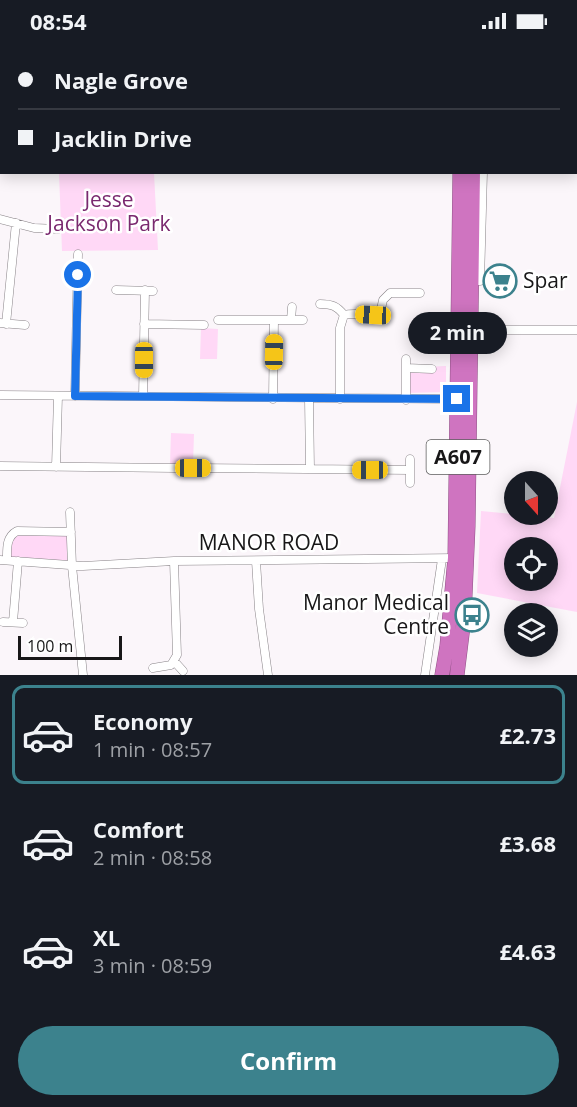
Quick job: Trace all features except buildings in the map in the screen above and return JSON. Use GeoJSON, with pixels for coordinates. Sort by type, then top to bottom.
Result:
{"type":"FeatureCollection","features":[{"type":"Feature","properties":{"kind":"highway","name":"A607"},"geometry":{"type":"LineString","coordinates":[[447,675],[464,400],[471,330],[475,237],[468,175]]}},
{"type":"Feature","properties":{"kind":"highway","name":"A607"},"geometry":{"type":"LineString","coordinates":[[455,559],[458,438],[464,434],[465,408],[458,268],[468,175]]}},
{"type":"Feature","properties":{"kind":"highway"},"geometry":{"type":"LineString","coordinates":[[458,268],[463,261],[464,232],[468,227],[475,237]]}},
{"type":"Feature","properties":{"kind":"street"},"geometry":{"type":"LineString","coordinates":[[0,219],[16,224],[58,229]]}},
{"type":"Feature","properties":{"kind":"street"},"geometry":{"type":"LineString","coordinates":[[16,224],[3,324],[26,325]]}},
{"type":"Feature","properties":{"kind":"street"},"geometry":{"type":"LineString","coordinates":[[75,260],[75,396]]}},
{"type":"Feature","properties":{"kind":"street"},"geometry":{"type":"LineString","coordinates":[[116,290],[149,291],[144,324],[144,396]]}},
{"type":"Feature","properties":{"kind":"street"},"geometry":{"type":"LineString","coordinates":[[344,315],[373,315],[381,309],[386,295],[395,292],[414,295]]}},
{"type":"Feature","properties":{"kind":"street"},"geometry":{"type":"LineString","coordinates":[[320,304],[331,304],[338,307],[344,315]]}},
{"type":"Feature","properties":{"kind":"street"},"geometry":{"type":"LineString","coordinates":[[291,320],[292,307]]}},
{"type":"Feature","properties":{"kind":"street"},"geometry":{"type":"LineString","coordinates":[[340,399],[340,328],[344,315]]}},
{"type":"Feature","properties":{"kind":"street"},"geometry":{"type":"LineString","coordinates":[[218,320],[227,323],[303,320]]}},
{"type":"Feature","properties":{"kind":"street"},"geometry":{"type":"LineString","coordinates":[[273,399],[274,320]]}},
{"type":"Feature","properties":{"kind":"street"},"geometry":{"type":"LineString","coordinates":[[144,324],[194,321],[204,325]]}},
{"type":"Feature","properties":{"kind":"street"},"geometry":{"type":"LineString","coordinates":[[471,330],[577,330]]}},
{"type":"Feature","properties":{"kind":"street"},"geometry":{"type":"LineString","coordinates":[[406,359],[406,400]]}},
{"type":"Feature","properties":{"kind":"street"},"geometry":{"type":"LineString","coordinates":[[406,368],[432,369]]}},
{"type":"Feature","properties":{"kind":"street"},"geometry":{"type":"LineString","coordinates":[[0,395],[464,400]]}},
{"type":"Feature","properties":{"kind":"street"},"geometry":{"type":"LineString","coordinates":[[56,467],[58,396]]}},
{"type":"Feature","properties":{"kind":"street"},"geometry":{"type":"LineString","coordinates":[[309,399],[310,469]]}},
{"type":"Feature","properties":{"kind":"street"},"geometry":{"type":"LineString","coordinates":[[157,457],[157,468]]}},
{"type":"Feature","properties":{"kind":"street"},"geometry":{"type":"LineString","coordinates":[[208,468],[209,458]]}},
{"type":"Feature","properties":{"kind":"street"},"geometry":{"type":"LineString","coordinates":[[410,459],[410,483]]}},
{"type":"Feature","properties":{"kind":"street"},"geometry":{"type":"LineString","coordinates":[[0,466],[175,468]]}},
{"type":"Feature","properties":{"kind":"street"},"geometry":{"type":"LineString","coordinates":[[193,468],[410,470]]}},
{"type":"Feature","properties":{"kind":"street"},"geometry":{"type":"LineString","coordinates":[[70,512],[72,566],[82,675]]}},
{"type":"Feature","properties":{"kind":"street"},"geometry":{"type":"LineString","coordinates":[[4,560],[10,535],[17,531],[71,532]]}},
{"type":"Feature","properties":{"kind":"street"},"geometry":{"type":"LineString","coordinates":[[425,675],[455,559]]}},
{"type":"Feature","properties":{"kind":"street","name":"MANOR ROAD"},"geometry":{"type":"LineString","coordinates":[[4,560],[83,566],[174,561],[455,559]]}},
{"type":"Feature","properties":{"kind":"street"},"geometry":{"type":"LineString","coordinates":[[13,622],[18,561]]}},
{"type":"Feature","properties":{"kind":"street"},"geometry":{"type":"LineString","coordinates":[[152,668],[168,667],[177,655],[174,561]]}},
{"type":"Feature","properties":{"kind":"street"},"geometry":{"type":"LineString","coordinates":[[256,561],[259,609],[268,675]]}},
{"type":"Feature","properties":{"kind":"street"},"geometry":{"type":"LineString","coordinates":[[3,622],[24,623]]}},
{"type":"Feature","properties":{"kind":"street"},"geometry":{"type":"LineString","coordinates":[[174,662],[183,671]]}},
{"type":"Feature","properties":{"kind":"green space","name":"Jesse Jackson Park"},"geometry":{"type":"Polygon","coordinates":[[[59,174],[154,174],[158,250],[62,251],[59,174]]]}},
{"type":"Feature","properties":{"kind":"green space"},"geometry":{"type":"Polygon","coordinates":[[[201,328],[218,329],[217,359],[200,359],[201,328]]]}},
{"type":"Feature","properties":{"kind":"green space"},"geometry":{"type":"Polygon","coordinates":[[[446,366],[446,392],[406,393],[406,368],[446,366]]]}},
{"type":"Feature","properties":{"kind":"green space"},"geometry":{"type":"Polygon","coordinates":[[[577,402],[577,612],[558,608],[558,603],[530,603],[477,593],[481,511],[504,513],[504,525],[558,525],[558,498],[577,402]]]}},
{"type":"Feature","properties":{"kind":"green space"},"geometry":{"type":"Polygon","coordinates":[[[171,433],[194,434],[193,465],[170,464],[171,433]]]}},
{"type":"Feature","properties":{"kind":"green space"},"geometry":{"type":"Polygon","coordinates":[[[71,532],[72,566],[7,560],[13,533],[71,532]]]}},
{"type":"Feature","properties":{"kind":"place","name":"Spar"},"geometry":{"type":"Point","coordinates":[500,281]}},
{"type":"Feature","properties":{"kind":"place","name":"Manor Medical Centre"},"geometry":{"type":"Point","coordinates":[472,615]}},
{"type":"Feature","properties":{"kind":"route"},"geometry":{"type":"LineString","coordinates":[[78,275],[75,396],[457,399]]}}]}
